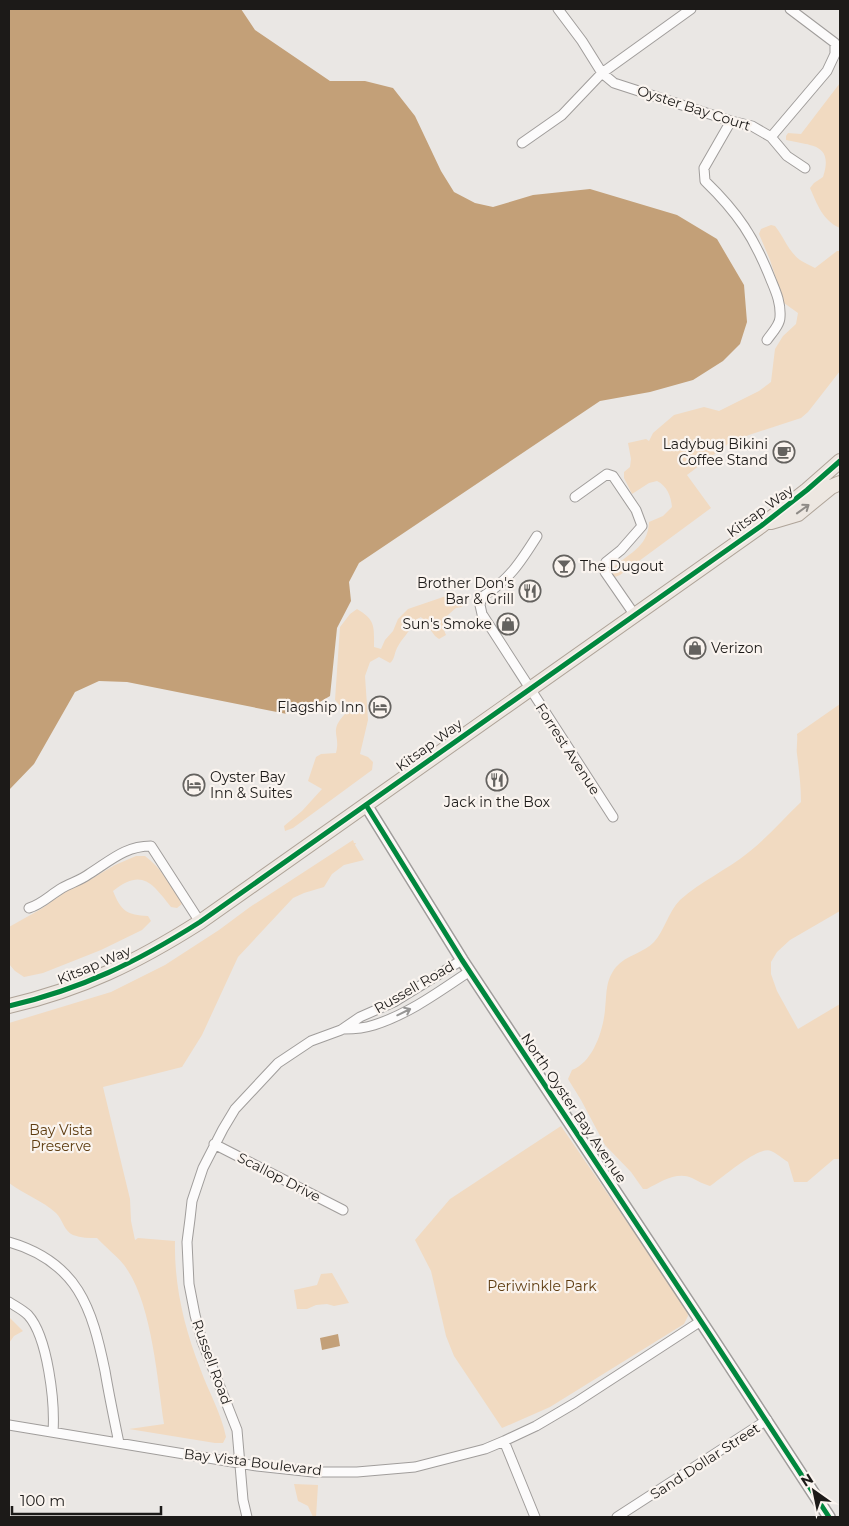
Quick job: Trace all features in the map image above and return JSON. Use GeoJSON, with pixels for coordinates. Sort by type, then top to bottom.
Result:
{"type":"FeatureCollection","features":[{"type":"Feature","properties":{"kind":"main road","name":"Kitsap Way"},"geometry":{"type":"LineString","coordinates":[[9,1006],[72,988],[106,975],[200,922],[760,526],[807,490],[840,461]]}},
{"type":"Feature","properties":{"kind":"main road"},"geometry":{"type":"LineString","coordinates":[[760,526],[798,514],[831,487],[840,483]]}},
{"type":"Feature","properties":{"kind":"street"},"geometry":{"type":"LineString","coordinates":[[558,9],[582,41],[602,73]]}},
{"type":"Feature","properties":{"kind":"street"},"geometry":{"type":"LineString","coordinates":[[522,143],[562,115],[602,73],[691,9]]}},
{"type":"Feature","properties":{"kind":"street"},"geometry":{"type":"LineString","coordinates":[[771,137],[827,72],[835,54],[835,43],[790,9]]}},
{"type":"Feature","properties":{"kind":"street","name":"Oyster Bay Court"},"geometry":{"type":"LineString","coordinates":[[602,73],[614,83],[731,122],[752,126],[771,137],[787,156],[805,168]]}},
{"type":"Feature","properties":{"kind":"street"},"geometry":{"type":"LineString","coordinates":[[731,122],[704,168],[705,181],[726,201],[746,228],[760,251],[780,301],[780,320],[767,340]]}},
{"type":"Feature","properties":{"kind":"street"},"geometry":{"type":"LineString","coordinates":[[575,497],[607,474],[613,476],[636,510],[642,526],[622,550],[604,566],[605,572],[634,614]]}},
{"type":"Feature","properties":{"kind":"street","name":"Forrest Avenue"},"geometry":{"type":"LineString","coordinates":[[538,536],[522,561],[500,586],[482,597],[480,605],[482,614],[613,817]]}},
{"type":"Feature","properties":{"kind":"street","name":"North Oyster Bay Avenue"},"geometry":{"type":"LineString","coordinates":[[366,805],[462,960],[767,1420],[829,1517]]}},
{"type":"Feature","properties":{"kind":"street"},"geometry":{"type":"LineString","coordinates":[[29,908],[38,905],[61,889],[88,875],[122,852],[139,846],[151,846],[200,922]]}},
{"type":"Feature","properties":{"kind":"street","name":"Russell Road"},"geometry":{"type":"LineString","coordinates":[[341,1030],[360,1017],[394,1002],[462,960]]}},
{"type":"Feature","properties":{"kind":"street","name":"Russell Road"},"geometry":{"type":"LineString","coordinates":[[248,1517],[244,1505],[237,1430],[202,1341],[193,1309],[189,1279],[187,1242],[192,1201],[203,1168],[214,1144],[235,1109],[278,1063],[311,1041],[341,1030],[367,1027],[386,1021],[416,1006],[470,971]]}},
{"type":"Feature","properties":{"kind":"street","name":"Scallop Drive"},"geometry":{"type":"LineString","coordinates":[[214,1144],[343,1210]]}},
{"type":"Feature","properties":{"kind":"street"},"geometry":{"type":"LineString","coordinates":[[9,1242],[32,1251],[58,1267],[71,1280],[84,1299],[96,1331],[119,1443]]}},
{"type":"Feature","properties":{"kind":"street"},"geometry":{"type":"LineString","coordinates":[[9,1302],[27,1314],[38,1330],[50,1379],[54,1416],[53,1432]]}},
{"type":"Feature","properties":{"kind":"street","name":"Bay Vista Boulevard"},"geometry":{"type":"LineString","coordinates":[[9,1425],[313,1472],[386,1470],[415,1467],[504,1442],[559,1413],[701,1321]]}},
{"type":"Feature","properties":{"kind":"street","name":"Sand Dollar Street"},"geometry":{"type":"LineString","coordinates":[[618,1517],[767,1420]]}},
{"type":"Feature","properties":{"kind":"street"},"geometry":{"type":"LineString","coordinates":[[504,1442],[534,1517]]}},
{"type":"Feature","properties":{"kind":"green space"},"geometry":{"type":"Polygon","coordinates":[[[840,83],[840,228],[825,216],[810,188],[823,177],[826,166],[823,152],[812,145],[786,140],[786,136],[788,133],[801,134],[840,83]]]}},
{"type":"Feature","properties":{"kind":"green space"},"geometry":{"type":"Polygon","coordinates":[[[771,225],[775,226],[796,256],[815,268],[837,251],[840,251],[840,371],[808,412],[801,418],[728,444],[687,475],[711,508],[615,577],[611,570],[641,545],[648,531],[649,522],[663,516],[672,507],[668,492],[657,481],[649,483],[632,494],[624,478],[624,472],[630,467],[631,459],[628,443],[646,439],[649,441],[653,433],[674,415],[704,407],[719,411],[759,391],[771,382],[775,349],[783,336],[796,324],[798,313],[784,303],[759,234],[761,229],[771,225]]]}},
{"type":"Feature","properties":{"kind":"green space"},"geometry":{"type":"Polygon","coordinates":[[[452,594],[462,594],[466,600],[462,607],[456,608],[445,620],[443,626],[446,635],[439,639],[421,617],[414,621],[399,644],[390,663],[379,657],[370,662],[365,676],[368,720],[360,754],[368,757],[373,762],[372,770],[293,828],[285,831],[284,826],[302,811],[322,789],[308,781],[316,757],[321,754],[336,753],[336,729],[345,714],[344,710],[335,700],[340,627],[350,614],[357,609],[371,621],[374,629],[374,647],[381,649],[385,640],[393,631],[398,619],[408,609],[452,594]]]}},
{"type":"Feature","properties":{"kind":"green space"},"geometry":{"type":"Polygon","coordinates":[[[840,704],[840,911],[790,940],[777,952],[771,962],[771,974],[777,991],[798,1029],[840,1004],[840,1160],[834,1159],[807,1182],[794,1182],[788,1162],[773,1152],[765,1150],[749,1158],[710,1186],[686,1176],[680,1176],[669,1178],[647,1189],[643,1189],[631,1172],[605,1145],[568,1079],[572,1070],[586,1060],[596,1045],[604,1018],[606,993],[612,972],[620,963],[654,942],[672,910],[680,900],[749,852],[769,835],[801,802],[797,734],[840,704]]]}},
{"type":"Feature","properties":{"kind":"green space","name":"Bay Vista Preserve"},"geometry":{"type":"Polygon","coordinates":[[[353,840],[364,860],[344,865],[332,874],[324,887],[293,898],[238,957],[202,1035],[182,1067],[103,1087],[130,1199],[131,1221],[135,1240],[138,1238],[175,1241],[176,1274],[181,1306],[194,1353],[221,1419],[226,1437],[223,1443],[215,1443],[129,1429],[164,1424],[156,1363],[147,1319],[133,1281],[118,1258],[97,1238],[79,1237],[70,1233],[56,1213],[9,1183],[9,1023],[111,992],[165,965],[353,840]]]}},
{"type":"Feature","properties":{"kind":"green space"},"geometry":{"type":"Polygon","coordinates":[[[136,856],[145,856],[156,866],[182,904],[177,908],[171,907],[152,885],[146,881],[132,880],[113,891],[119,903],[126,911],[148,916],[151,921],[142,930],[101,950],[43,973],[24,977],[15,971],[9,964],[9,927],[41,909],[72,887],[86,882],[115,865],[136,856]]]}},
{"type":"Feature","properties":{"kind":"green space","name":"Periwinkle Park"},"geometry":{"type":"Polygon","coordinates":[[[561,1126],[687,1309],[688,1316],[684,1324],[550,1407],[502,1428],[454,1356],[446,1336],[431,1271],[415,1240],[450,1199],[561,1126]]]}},
{"type":"Feature","properties":{"kind":"green space"},"geometry":{"type":"Polygon","coordinates":[[[332,1273],[349,1303],[334,1306],[327,1304],[316,1305],[307,1309],[297,1309],[294,1290],[317,1285],[321,1274],[332,1273]]]}},
{"type":"Feature","properties":{"kind":"green space"},"geometry":{"type":"Polygon","coordinates":[[[9,1317],[23,1331],[14,1336],[9,1343],[9,1317]]]}},
{"type":"Feature","properties":{"kind":"green space"},"geometry":{"type":"Polygon","coordinates":[[[294,1484],[318,1485],[316,1517],[313,1517],[308,1506],[298,1501],[294,1484]]]}},
{"type":"Feature","properties":{"kind":"shaded area"},"geometry":{"type":"Polygon","coordinates":[[[9,9],[241,9],[255,30],[330,81],[365,81],[393,88],[415,116],[441,171],[454,192],[475,203],[493,207],[533,195],[590,189],[677,215],[717,239],[744,285],[747,322],[740,344],[723,361],[693,380],[650,392],[600,401],[359,563],[349,582],[351,601],[337,628],[330,696],[313,706],[287,714],[127,682],[99,681],[75,692],[34,764],[9,790],[9,9]]]}},
{"type":"Feature","properties":{"kind":"shaded area"},"geometry":{"type":"Polygon","coordinates":[[[338,1334],[340,1346],[322,1350],[320,1338],[338,1334]]]}},
{"type":"Feature","properties":{"kind":"cycle path"},"geometry":{"type":"LineString","coordinates":[[9,1006],[61,991],[108,973],[154,950],[200,922],[761,526],[840,461]]}},
{"type":"Feature","properties":{"kind":"cycle path"},"geometry":{"type":"LineString","coordinates":[[366,805],[462,960],[829,1517]]}},
{"type":"Feature","properties":{"kind":"place","name":"Ladybug Bikini Coffee Stand"},"geometry":{"type":"Point","coordinates":[784,452]}},
{"type":"Feature","properties":{"kind":"place","name":"The Dugout"},"geometry":{"type":"Point","coordinates":[564,566]}},
{"type":"Feature","properties":{"kind":"place","name":"Brother Don's Bar & Grill"},"geometry":{"type":"Point","coordinates":[530,591]}},
{"type":"Feature","properties":{"kind":"place","name":"Sun's Smoke"},"geometry":{"type":"Point","coordinates":[508,624]}},
{"type":"Feature","properties":{"kind":"place","name":"Verizon"},"geometry":{"type":"Point","coordinates":[695,648]}},
{"type":"Feature","properties":{"kind":"place","name":"Flagship Inn"},"geometry":{"type":"Point","coordinates":[380,707]}},
{"type":"Feature","properties":{"kind":"place","name":"Jack in the Box"},"geometry":{"type":"Point","coordinates":[497,780]}},
{"type":"Feature","properties":{"kind":"place","name":"Oyster Bay Inn & Suites"},"geometry":{"type":"Point","coordinates":[194,785]}}]}
